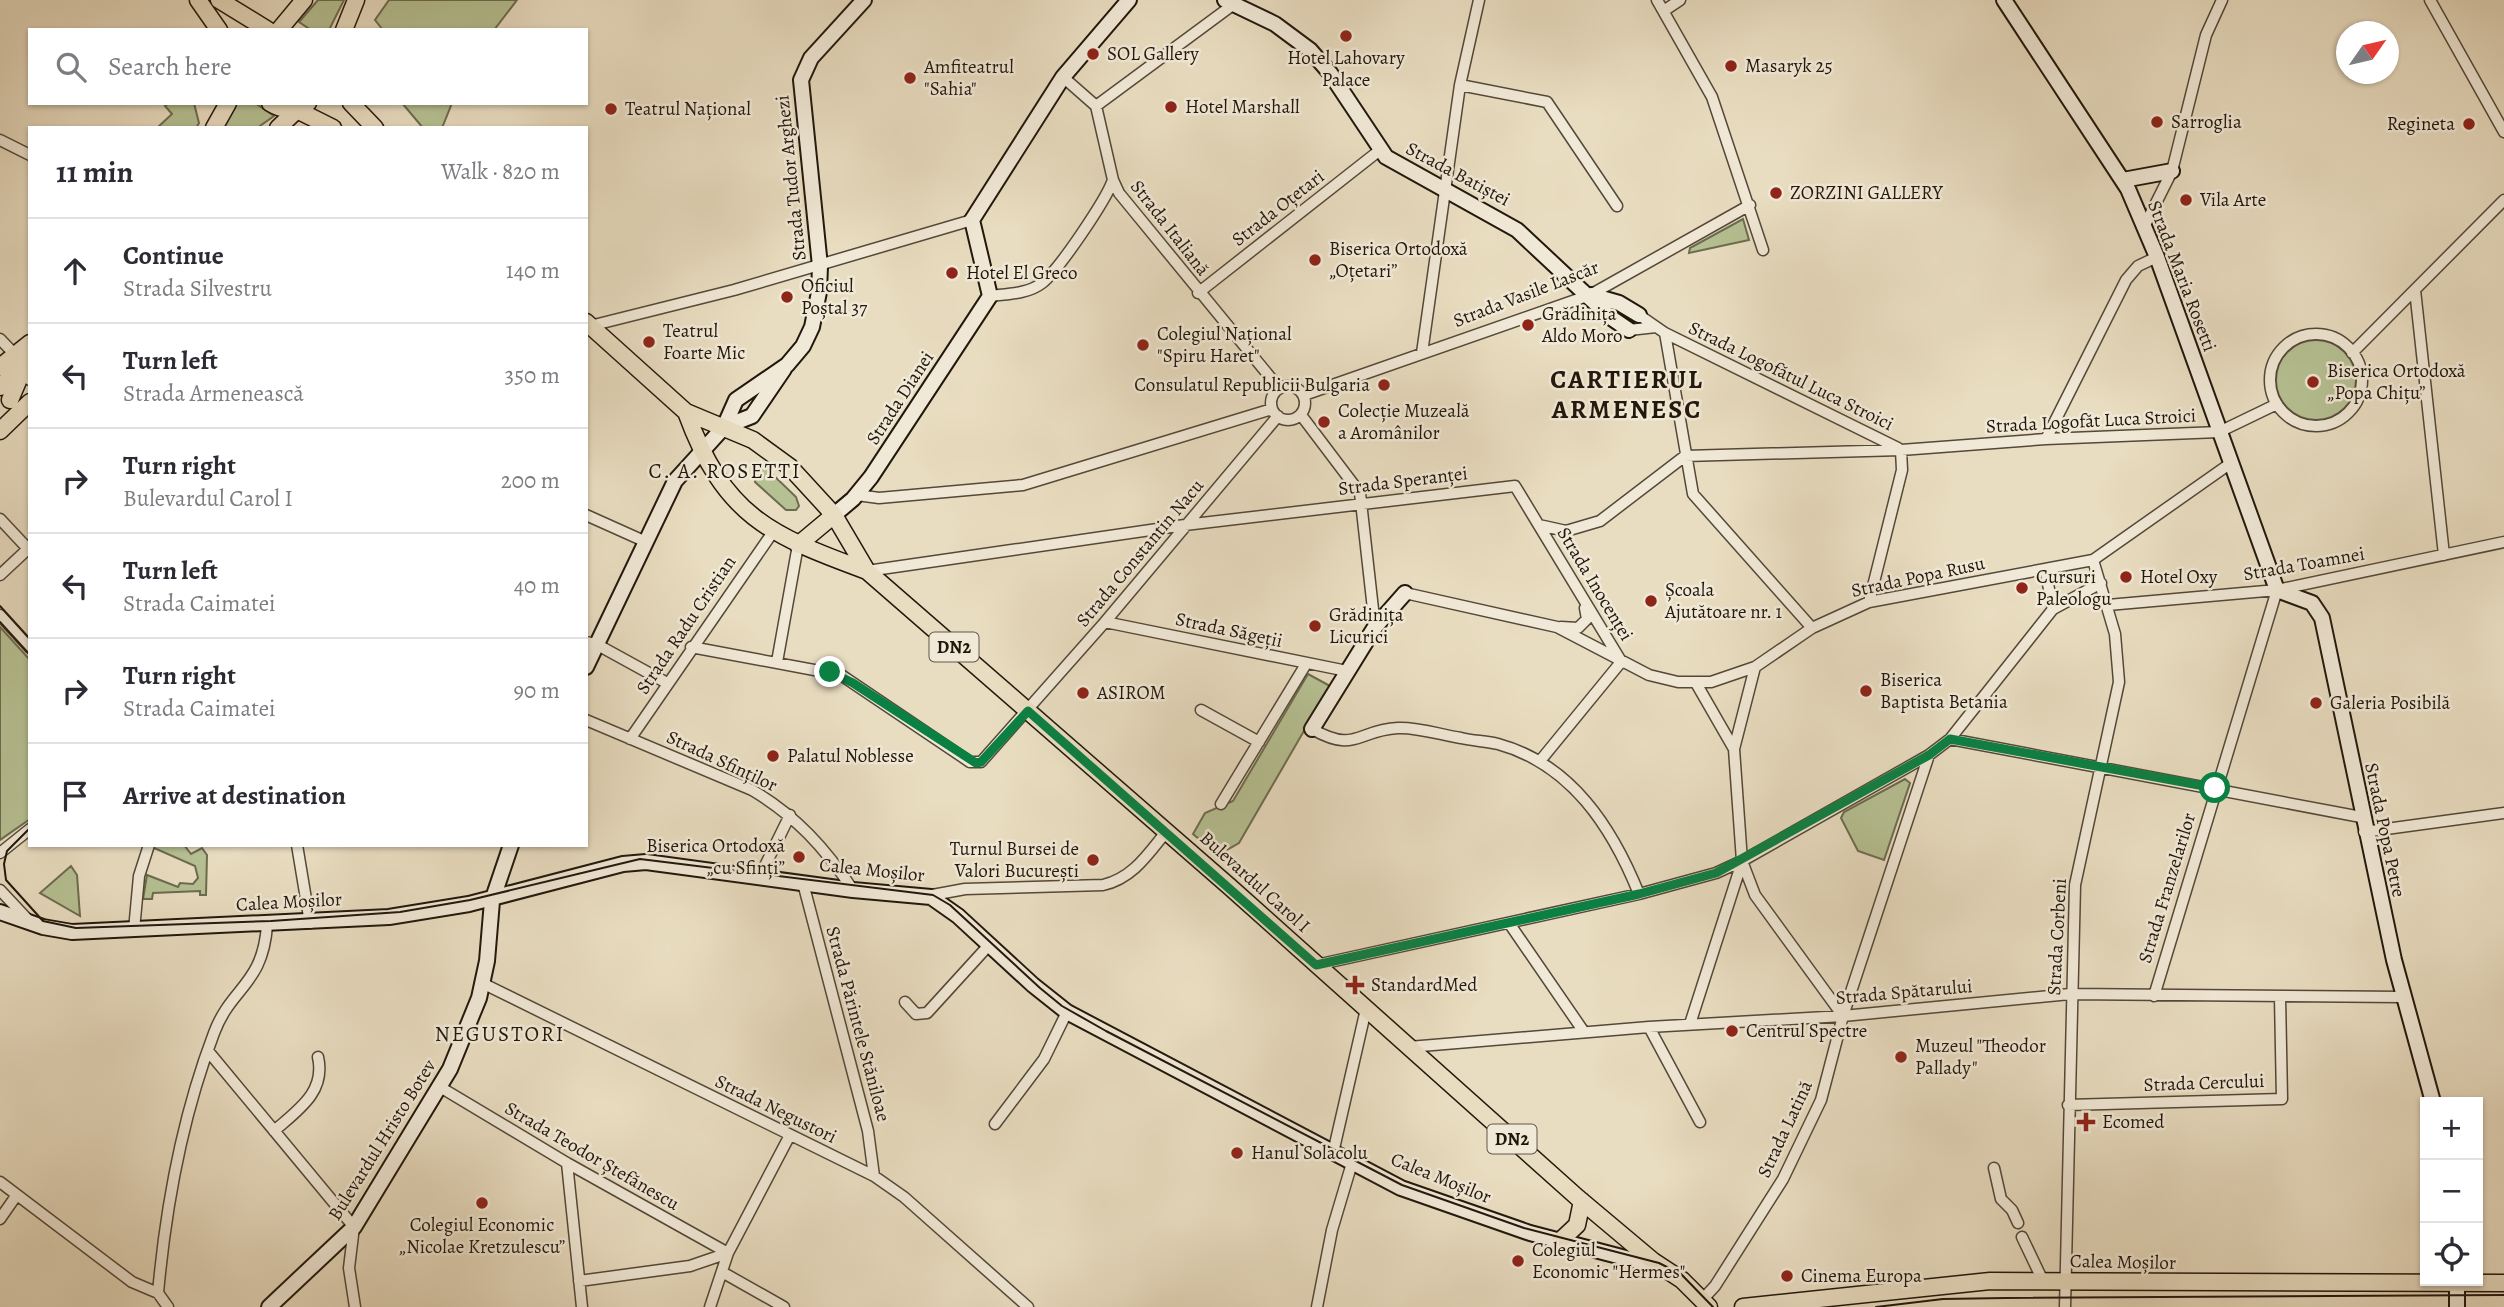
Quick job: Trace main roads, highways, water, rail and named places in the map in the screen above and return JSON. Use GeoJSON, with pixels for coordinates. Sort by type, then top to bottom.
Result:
{"type":"FeatureCollection","features":[{"type":"Feature","properties":{"kind":"main road"},"geometry":{"type":"LineString","coordinates":[[198,0],[218,28]]}},
{"type":"Feature","properties":{"kind":"main road"},"geometry":{"type":"LineString","coordinates":[[219,0],[265,28]]}},
{"type":"Feature","properties":{"kind":"main road"},"geometry":{"type":"LineString","coordinates":[[281,28],[304,0]]}},
{"type":"Feature","properties":{"kind":"main road"},"geometry":{"type":"LineString","coordinates":[[345,28],[356,0]]}},
{"type":"Feature","properties":{"kind":"main road"},"geometry":{"type":"LineString","coordinates":[[215,126],[227,105]]}},
{"type":"Feature","properties":{"kind":"main road"},"geometry":{"type":"LineString","coordinates":[[274,105],[282,109],[303,107],[330,126]]}},
{"type":"Feature","properties":{"kind":"main road"},"geometry":{"type":"LineString","coordinates":[[353,105],[373,126]]}},
{"type":"Feature","properties":{"kind":"main road"},"geometry":{"type":"LineString","coordinates":[[280,126],[303,107]]}},
{"type":"Feature","properties":{"kind":"main road","name":"DN2"},"geometry":{"type":"LineString","coordinates":[[588,324],[686,412],[753,440],[790,467],[834,515],[867,571]]}},
{"type":"Feature","properties":{"kind":"main road"},"geometry":{"type":"LineString","coordinates":[[0,367],[22,357]]}},
{"type":"Feature","properties":{"kind":"main road"},"geometry":{"type":"LineString","coordinates":[[3,399],[22,357]]}},
{"type":"Feature","properties":{"kind":"main road"},"geometry":{"type":"LineString","coordinates":[[3,399],[28,381]]}},
{"type":"Feature","properties":{"kind":"main road"},"geometry":{"type":"LineString","coordinates":[[0,431],[28,404]]}},
{"type":"Feature","properties":{"kind":"main road","name":"DN2"},"geometry":{"type":"LineString","coordinates":[[686,412],[701,452],[735,498],[773,532],[798,545],[867,571]]}},
{"type":"Feature","properties":{"kind":"main road"},"geometry":{"type":"LineString","coordinates":[[798,545],[834,515]]}},
{"type":"Feature","properties":{"kind":"main road","name":"Bulevardul Carol I"},"geometry":{"type":"LineString","coordinates":[[867,571],[1582,1201],[1661,1267],[1682,1280],[1705,1304]]}},
{"type":"Feature","properties":{"kind":"main road"},"geometry":{"type":"LineString","coordinates":[[1560,1241],[1577,1225],[1582,1201]]}},
{"type":"Feature","properties":{"kind":"main road","name":"Calea Moșilor"},"geometry":{"type":"LineString","coordinates":[[1743,1307],[1957,1283],[2420,1283]]}},
{"type":"Feature","properties":{"kind":"main road","name":"Calea Moșilor"},"geometry":{"type":"LineString","coordinates":[[2483,1283],[2504,1283]]}},
{"type":"Feature","properties":{"kind":"tram line"},"geometry":{"type":"LineString","coordinates":[[0,606],[28,637]]}},
{"type":"Feature","properties":{"kind":"tram line"},"geometry":{"type":"LineString","coordinates":[[0,622],[28,653]]}},
{"type":"Feature","properties":{"kind":"tram line"},"geometry":{"type":"LineString","coordinates":[[28,830],[7,851],[4,864],[6,880],[43,921],[76,928],[271,921],[400,912],[470,900],[640,859],[933,895],[950,905],[1062,1006],[1106,1031],[1402,1185],[1524,1228],[1659,1263],[1681,1274],[1713,1307]]}},
{"type":"Feature","properties":{"kind":"tram line"},"geometry":{"type":"LineString","coordinates":[[1876,1307],[1943,1299],[2504,1295]]}},
{"type":"Feature","properties":{"kind":"place","name":"Hotel Lahovary Palace"},"geometry":{"type":"Point","coordinates":[1346,36]}},
{"type":"Feature","properties":{"kind":"place","name":"SOL Gallery"},"geometry":{"type":"Point","coordinates":[1093,54]}},
{"type":"Feature","properties":{"kind":"place","name":"Masaryk 25"},"geometry":{"type":"Point","coordinates":[1731,66]}},
{"type":"Feature","properties":{"kind":"place","name":"Amfiteatrul \"Sahia\""},"geometry":{"type":"Point","coordinates":[910,78]}},
{"type":"Feature","properties":{"kind":"place","name":"Hotel Marshall"},"geometry":{"type":"Point","coordinates":[1171,107]}},
{"type":"Feature","properties":{"kind":"place","name":"Teatrul Național"},"geometry":{"type":"Point","coordinates":[611,109]}},
{"type":"Feature","properties":{"kind":"place","name":"Sarroglia"},"geometry":{"type":"Point","coordinates":[2157,122]}},
{"type":"Feature","properties":{"kind":"place","name":"Regineta"},"geometry":{"type":"Point","coordinates":[2469,124]}},
{"type":"Feature","properties":{"kind":"place","name":"ZORZINI GALLERY"},"geometry":{"type":"Point","coordinates":[1776,193]}},
{"type":"Feature","properties":{"kind":"place","name":"Vila Arte"},"geometry":{"type":"Point","coordinates":[2186,200]}},
{"type":"Feature","properties":{"kind":"place","name":"Biserica Ortodoxă „Oțetari”"},"geometry":{"type":"Point","coordinates":[1315,260]}},
{"type":"Feature","properties":{"kind":"place","name":"Hotel El Greco"},"geometry":{"type":"Point","coordinates":[952,273]}},
{"type":"Feature","properties":{"kind":"place","name":"Oficiul Poștal 37"},"geometry":{"type":"Point","coordinates":[787,297]}},
{"type":"Feature","properties":{"kind":"place","name":"Grădinița Aldo Moro"},"geometry":{"type":"Point","coordinates":[1528,325]}},
{"type":"Feature","properties":{"kind":"place","name":"Teatrul Foarte Mic"},"geometry":{"type":"Point","coordinates":[649,342]}},
{"type":"Feature","properties":{"kind":"place","name":"Colegiul Național \"Spiru Haret\""},"geometry":{"type":"Point","coordinates":[1143,345]}},
{"type":"Feature","properties":{"kind":"place","name":"Biserica Ortodoxă „Popa Chițu”"},"geometry":{"type":"Point","coordinates":[2313,382]}},
{"type":"Feature","properties":{"kind":"place","name":"Consulatul Republicii Bulgaria"},"geometry":{"type":"Point","coordinates":[1384,385]}},
{"type":"Feature","properties":{"kind":"place","name":"Colecție Muzeală a Aromânilor"},"geometry":{"type":"Point","coordinates":[1324,422]}},
{"type":"Feature","properties":{"kind":"place","name":"Hotel Oxy"},"geometry":{"type":"Point","coordinates":[2126,577]}},
{"type":"Feature","properties":{"kind":"place","name":"Cursuri Paleologu"},"geometry":{"type":"Point","coordinates":[2022,588]}},
{"type":"Feature","properties":{"kind":"place","name":"Școala Ajutătoare nr. 1"},"geometry":{"type":"Point","coordinates":[1651,601]}},
{"type":"Feature","properties":{"kind":"place","name":"Grădinița Licurici"},"geometry":{"type":"Point","coordinates":[1315,626]}},
{"type":"Feature","properties":{"kind":"place","name":"Biserica Baptista Betania"},"geometry":{"type":"Point","coordinates":[1866,691]}},
{"type":"Feature","properties":{"kind":"place","name":"ASIROM"},"geometry":{"type":"Point","coordinates":[1083,693]}},
{"type":"Feature","properties":{"kind":"place","name":"Galeria Posibilă"},"geometry":{"type":"Point","coordinates":[2316,703]}},
{"type":"Feature","properties":{"kind":"place","name":"Palatul Noblesse"},"geometry":{"type":"Point","coordinates":[773,756]}},
{"type":"Feature","properties":{"kind":"place","name":"Biserica Ortodoxă „cu Sfinți”"},"geometry":{"type":"Point","coordinates":[799,857]}},
{"type":"Feature","properties":{"kind":"place","name":"Turnul Bursei de Valori București"},"geometry":{"type":"Point","coordinates":[1093,860]}},
{"type":"Feature","properties":{"kind":"place","name":"StandardMed"},"geometry":{"type":"Point","coordinates":[1355,985]}},
{"type":"Feature","properties":{"kind":"place","name":"Centrul Spectre"},"geometry":{"type":"Point","coordinates":[1732,1031]}},
{"type":"Feature","properties":{"kind":"place","name":"Muzeul \"Theodor Pallady\""},"geometry":{"type":"Point","coordinates":[1901,1057]}},
{"type":"Feature","properties":{"kind":"place","name":"Ecomed"},"geometry":{"type":"Point","coordinates":[2086,1122]}},
{"type":"Feature","properties":{"kind":"place","name":"Hanul Solacolu"},"geometry":{"type":"Point","coordinates":[1237,1153]}},
{"type":"Feature","properties":{"kind":"place","name":"Colegiul Economic „Nicolae Kretzulescu”"},"geometry":{"type":"Point","coordinates":[482,1203]}},
{"type":"Feature","properties":{"kind":"place","name":"Colegiul Economic \"Hermes\""},"geometry":{"type":"Point","coordinates":[1518,1261]}},
{"type":"Feature","properties":{"kind":"place","name":"Cinema Europa"},"geometry":{"type":"Point","coordinates":[1787,1276]}},
{"type":"Feature","properties":{"kind":"district","name":"CARTIERUL ARMENESC"},"geometry":{"type":"Point","coordinates":[1627,394]}},
{"type":"Feature","properties":{"kind":"district","name":"C. A. ROSETTI"},"geometry":{"type":"Point","coordinates":[725,471]}},
{"type":"Feature","properties":{"kind":"district","name":"NEGUSTORI"},"geometry":{"type":"Point","coordinates":[500,1034]}}]}
